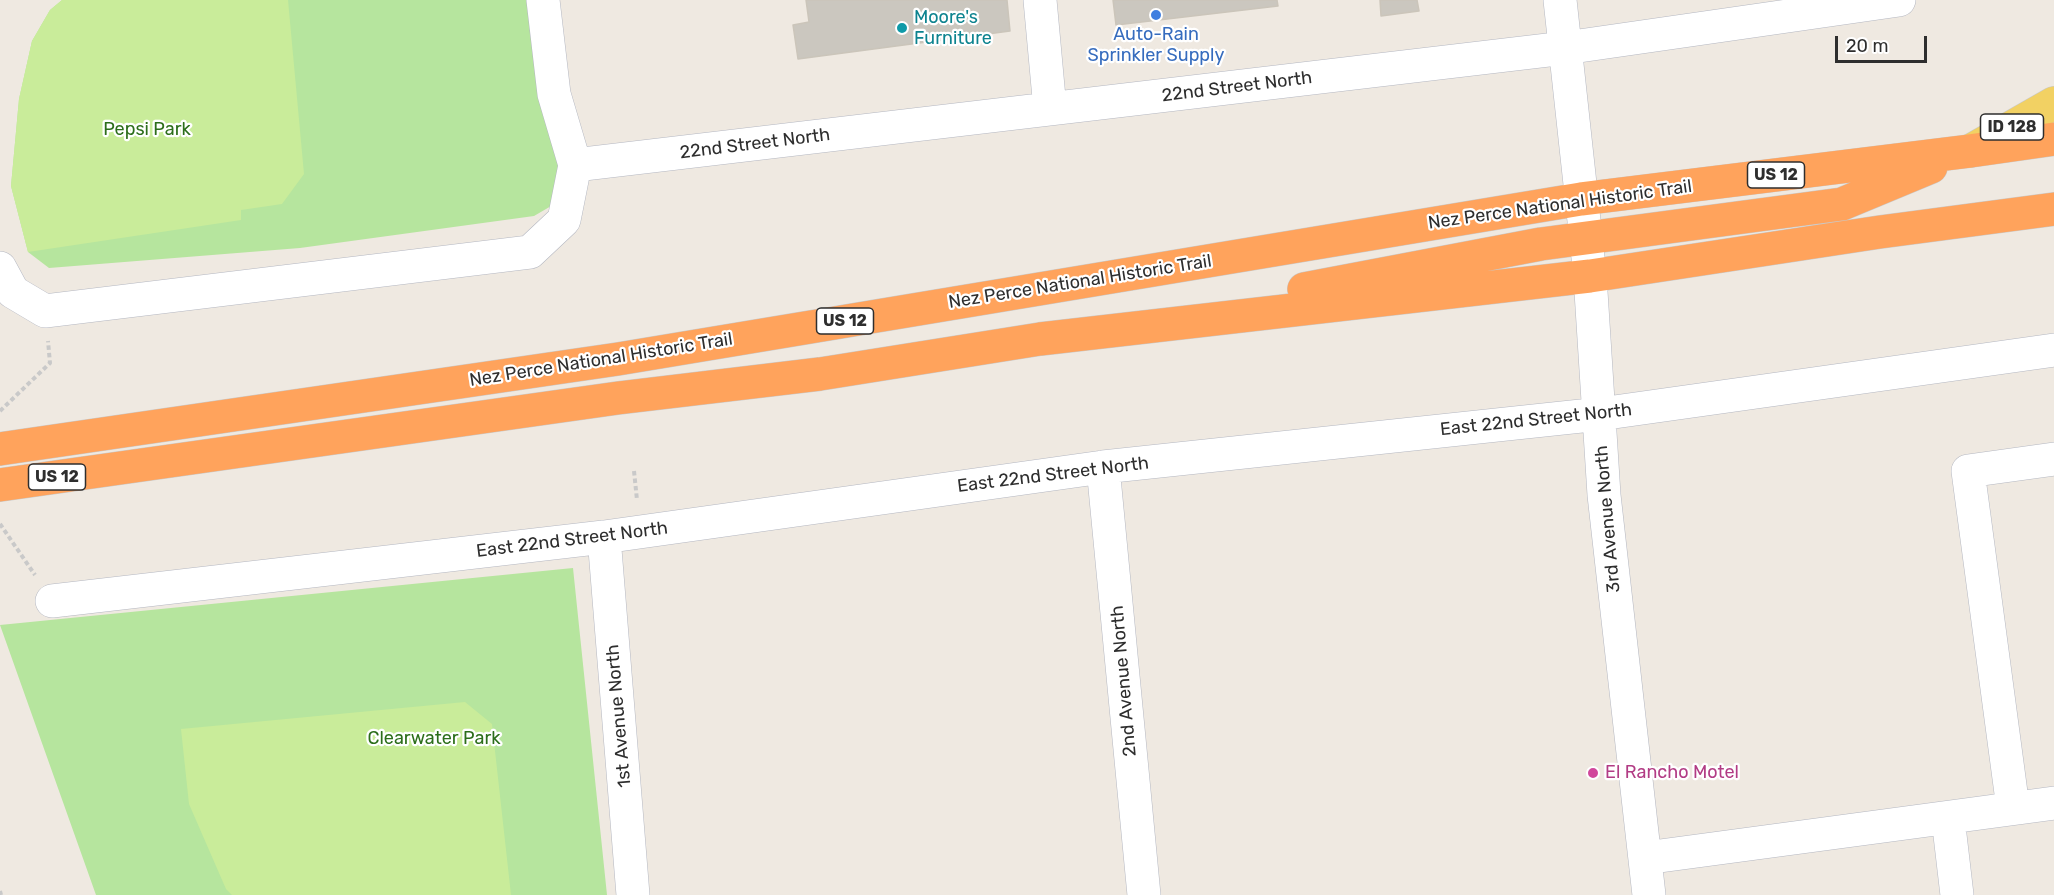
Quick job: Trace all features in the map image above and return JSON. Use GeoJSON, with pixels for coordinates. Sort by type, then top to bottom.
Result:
{"type":"FeatureCollection","features":[{"type":"Feature","properties":{"kind":"highway","name":"Nez Perce National Historic Trail"},"geometry":{"type":"LineString","coordinates":[[0,449],[618,358],[1581,199],[2054,139]]}},
{"type":"Feature","properties":{"kind":"highway"},"geometry":{"type":"LineString","coordinates":[[1040,339],[1541,244],[1842,204],[1970,151]]}},
{"type":"Feature","properties":{"kind":"highway","name":"US 12"},"geometry":{"type":"LineString","coordinates":[[0,484],[618,398],[820,374],[1040,339],[1590,276],[1880,232],[2054,209]]}},
{"type":"Feature","properties":{"kind":"main road","name":"ID 128"},"geometry":{"type":"LineString","coordinates":[[1970,151],[2054,103]]}},
{"type":"Feature","properties":{"kind":"street"},"geometry":{"type":"LineString","coordinates":[[0,268],[13,292],[45,311],[530,252],[564,220],[575,165],[554,94],[543,0]]}},
{"type":"Feature","properties":{"kind":"street"},"geometry":{"type":"LineString","coordinates":[[1040,0],[1050,109]]}},
{"type":"Feature","properties":{"kind":"street","name":"3rd Avenue North"},"geometry":{"type":"LineString","coordinates":[[1560,0],[1590,276],[1604,495],[1649,895]]}},
{"type":"Feature","properties":{"kind":"street","name":"22nd Street North"},"geometry":{"type":"LineString","coordinates":[[575,165],[1565,48],[1812,6],[1899,0]]}},
{"type":"Feature","properties":{"kind":"street","name":"East 22nd Street North"},"geometry":{"type":"LineString","coordinates":[[52,601],[604,537],[1103,467],[1600,414],[2054,350]]}},
{"type":"Feature","properties":{"kind":"street"},"geometry":{"type":"LineString","coordinates":[[2013,808],[1968,471],[2054,459]]}},
{"type":"Feature","properties":{"kind":"street","name":"2nd Avenue North"},"geometry":{"type":"LineString","coordinates":[[1103,467],[1144,895]]}},
{"type":"Feature","properties":{"kind":"street","name":"1st Avenue North"},"geometry":{"type":"LineString","coordinates":[[604,537],[633,895]]}},
{"type":"Feature","properties":{"kind":"street"},"geometry":{"type":"LineString","coordinates":[[1644,858],[2054,803]]}},
{"type":"Feature","properties":{"kind":"street"},"geometry":{"type":"LineString","coordinates":[[1948,818],[1957,895]]}},
{"type":"Feature","properties":{"kind":"path"},"geometry":{"type":"LineString","coordinates":[[0,411],[51,363],[45,311]]}},
{"type":"Feature","properties":{"kind":"path"},"geometry":{"type":"LineString","coordinates":[[634,471],[638,503]]}},
{"type":"Feature","properties":{"kind":"path"},"geometry":{"type":"LineString","coordinates":[[0,524],[52,601]]}},
{"type":"Feature","properties":{"kind":"green space","name":"Pepsi Park"},"geometry":{"type":"Polygon","coordinates":[[[62,0],[545,0],[559,113],[558,202],[534,216],[300,248],[49,268],[28,252],[11,186],[19,99],[32,41],[50,10],[62,0]]]}},
{"type":"Feature","properties":{"kind":"green space"},"geometry":{"type":"Polygon","coordinates":[[[62,0],[288,0],[304,174],[282,204],[241,210],[241,220],[28,252],[11,186],[19,99],[32,41],[50,10],[62,0]]]}},
{"type":"Feature","properties":{"kind":"green space","name":"Clearwater Park"},"geometry":{"type":"Polygon","coordinates":[[[573,568],[607,895],[96,895],[0,625],[573,568]]]}},
{"type":"Feature","properties":{"kind":"green space"},"geometry":{"type":"Polygon","coordinates":[[[465,702],[492,724],[511,895],[232,895],[226,889],[189,804],[181,729],[465,702]]]}},
{"type":"Feature","properties":{"kind":"building","name":"Moore's Furniture"},"geometry":{"type":"Polygon","coordinates":[[[806,0],[1007,0],[1010,31],[798,59],[793,25],[809,22],[806,0]]]}},
{"type":"Feature","properties":{"kind":"building","name":"Auto-Rain Sprinkler Supply"},"geometry":{"type":"Polygon","coordinates":[[[1113,0],[1277,0],[1278,6],[1116,25],[1113,0]]]}},
{"type":"Feature","properties":{"kind":"building"},"geometry":{"type":"Polygon","coordinates":[[[1380,0],[1417,0],[1419,11],[1381,16],[1380,0]]]}},
{"type":"Feature","properties":{"kind":"place","name":"Auto-Rain Sprinkler Supply"},"geometry":{"type":"Point","coordinates":[1156,15]}},
{"type":"Feature","properties":{"kind":"place","name":"Moore's Furniture"},"geometry":{"type":"Point","coordinates":[902,28]}},
{"type":"Feature","properties":{"kind":"place","name":"El Rancho Motel"},"geometry":{"type":"Point","coordinates":[1593,773]}}]}
